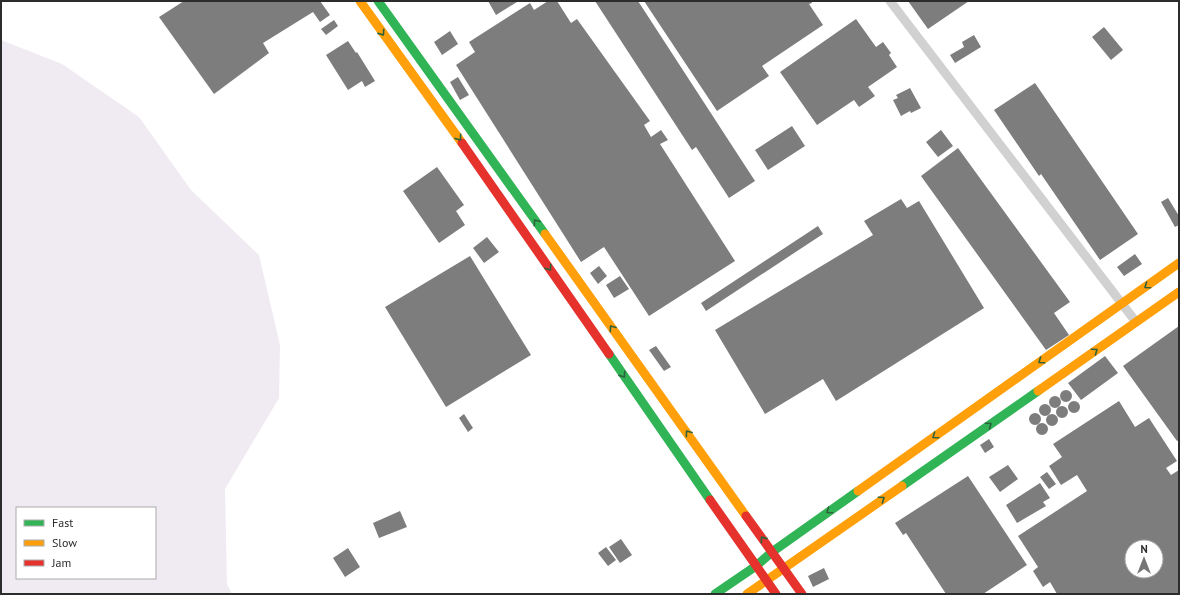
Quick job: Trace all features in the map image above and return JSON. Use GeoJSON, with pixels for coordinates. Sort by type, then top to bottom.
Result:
{"type":"FeatureCollection","features":[{"type":"Feature","properties":{"kind":"street"},"geometry":{"type":"LineString","coordinates":[[360,1],[383,35],[472,156],[776,594]]}},
{"type":"Feature","properties":{"kind":"street"},"geometry":{"type":"LineString","coordinates":[[378,1],[802,594]]}},
{"type":"Feature","properties":{"kind":"street"},"geometry":{"type":"LineString","coordinates":[[890,1],[1136,322]]}},
{"type":"Feature","properties":{"kind":"street"},"geometry":{"type":"LineString","coordinates":[[715,594],[1179,263]]}},
{"type":"Feature","properties":{"kind":"street"},"geometry":{"type":"LineString","coordinates":[[747,594],[1179,292]]}},
{"type":"Feature","properties":{"kind":"shaded area"},"geometry":{"type":"Polygon","coordinates":[[[1,40],[62,64],[139,117],[191,190],[259,255],[280,345],[279,398],[225,489],[227,584],[232,594],[1,594],[1,40]]]}},
{"type":"Feature","properties":{"kind":"building"},"geometry":{"type":"Polygon","coordinates":[[[184,1],[320,1],[330,15],[320,22],[313,12],[263,43],[269,53],[214,94],[159,17],[184,1]]]}},
{"type":"Feature","properties":{"kind":"building"},"geometry":{"type":"Polygon","coordinates":[[[488,1],[516,1],[517,2],[496,15],[488,1]]]}},
{"type":"Feature","properties":{"kind":"building"},"geometry":{"type":"Polygon","coordinates":[[[548,1],[557,1],[571,23],[577,19],[650,121],[644,125],[651,137],[661,130],[668,140],[660,144],[735,261],[649,316],[604,247],[581,262],[456,65],[475,52],[469,42],[530,3],[534,10],[548,1]]]}},
{"type":"Feature","properties":{"kind":"building"},"geometry":{"type":"Polygon","coordinates":[[[595,1],[638,1],[755,181],[729,198],[696,147],[692,150],[595,1]]]}},
{"type":"Feature","properties":{"kind":"building"},"geometry":{"type":"Polygon","coordinates":[[[644,1],[811,1],[812,3],[809,4],[823,25],[762,66],[769,76],[717,111],[644,1]]]}},
{"type":"Feature","properties":{"kind":"building"},"geometry":{"type":"Polygon","coordinates":[[[908,1],[969,1],[928,29],[908,1]]]}},
{"type":"Feature","properties":{"kind":"building"},"geometry":{"type":"Polygon","coordinates":[[[856,19],[876,47],[883,42],[891,53],[889,55],[897,67],[868,87],[875,96],[859,107],[854,100],[817,125],[780,72],[856,19]]]}},
{"type":"Feature","properties":{"kind":"building"},"geometry":{"type":"Polygon","coordinates":[[[334,20],[338,26],[326,35],[321,29],[334,20]]]}},
{"type":"Feature","properties":{"kind":"building"},"geometry":{"type":"Polygon","coordinates":[[[1104,27],[1123,50],[1111,60],[1092,37],[1104,27]]]}},
{"type":"Feature","properties":{"kind":"building"},"geometry":{"type":"Polygon","coordinates":[[[450,31],[458,44],[442,55],[434,42],[450,31]]]}},
{"type":"Feature","properties":{"kind":"building"},"geometry":{"type":"Polygon","coordinates":[[[974,35],[981,47],[955,63],[950,55],[964,47],[962,42],[974,35]]]}},
{"type":"Feature","properties":{"kind":"building"},"geometry":{"type":"Polygon","coordinates":[[[348,41],[356,53],[357,52],[375,81],[365,87],[362,81],[348,90],[326,55],[348,41]]]}},
{"type":"Feature","properties":{"kind":"building"},"geometry":{"type":"Polygon","coordinates":[[[458,77],[469,95],[460,100],[450,82],[458,77]]]}},
{"type":"Feature","properties":{"kind":"building"},"geometry":{"type":"Polygon","coordinates":[[[1035,83],[1138,234],[1100,260],[1041,174],[1039,176],[994,110],[1035,83]]]}},
{"type":"Feature","properties":{"kind":"building"},"geometry":{"type":"Polygon","coordinates":[[[910,88],[921,108],[911,113],[910,111],[901,116],[893,100],[898,98],[896,95],[910,88]]]}},
{"type":"Feature","properties":{"kind":"building"},"geometry":{"type":"Polygon","coordinates":[[[792,126],[805,146],[768,170],[755,150],[792,126]]]}},
{"type":"Feature","properties":{"kind":"building"},"geometry":{"type":"Polygon","coordinates":[[[941,130],[953,146],[938,157],[926,142],[941,130]]]}},
{"type":"Feature","properties":{"kind":"building"},"geometry":{"type":"Polygon","coordinates":[[[958,148],[1070,302],[1054,313],[1069,335],[1046,350],[921,176],[958,148]]]}},
{"type":"Feature","properties":{"kind":"building"},"geometry":{"type":"Polygon","coordinates":[[[437,167],[464,205],[456,211],[465,225],[439,243],[403,191],[437,167]]]}},
{"type":"Feature","properties":{"kind":"building"},"geometry":{"type":"Polygon","coordinates":[[[1168,198],[1179,216],[1179,225],[1175,227],[1161,202],[1168,198]]]}},
{"type":"Feature","properties":{"kind":"building"},"geometry":{"type":"Polygon","coordinates":[[[901,199],[907,208],[919,201],[984,308],[836,401],[823,379],[765,414],[715,330],[873,235],[864,221],[901,199]]]}},
{"type":"Feature","properties":{"kind":"building"},"geometry":{"type":"Polygon","coordinates":[[[818,226],[823,234],[706,311],[701,303],[818,226]]]}},
{"type":"Feature","properties":{"kind":"building"},"geometry":{"type":"Polygon","coordinates":[[[487,237],[499,252],[484,263],[473,248],[487,237]]]}},
{"type":"Feature","properties":{"kind":"building"},"geometry":{"type":"Polygon","coordinates":[[[1135,254],[1142,264],[1124,276],[1117,267],[1135,254]]]}},
{"type":"Feature","properties":{"kind":"building"},"geometry":{"type":"Polygon","coordinates":[[[470,256],[531,355],[446,407],[385,307],[470,256]]]}},
{"type":"Feature","properties":{"kind":"building"},"geometry":{"type":"Polygon","coordinates":[[[599,266],[607,276],[598,284],[590,273],[599,266]]]}},
{"type":"Feature","properties":{"kind":"building"},"geometry":{"type":"Polygon","coordinates":[[[620,276],[629,289],[614,298],[606,285],[620,276]]]}},
{"type":"Feature","properties":{"kind":"building"},"geometry":{"type":"Polygon","coordinates":[[[1179,326],[1179,440],[1177,441],[1123,366],[1179,326]]]}},
{"type":"Feature","properties":{"kind":"building"},"geometry":{"type":"Polygon","coordinates":[[[656,346],[671,367],[664,371],[649,350],[656,346]]]}},
{"type":"Feature","properties":{"kind":"building"},"geometry":{"type":"Polygon","coordinates":[[[1105,356],[1118,373],[1081,400],[1068,383],[1105,356]]]}},
{"type":"Feature","properties":{"kind":"building"},"geometry":{"type":"Polygon","coordinates":[[[1066,390],[1070,392],[1072,396],[1070,400],[1066,402],[1062,400],[1060,396],[1062,392],[1066,390]]]}},
{"type":"Feature","properties":{"kind":"building"},"geometry":{"type":"Polygon","coordinates":[[[1055,396],[1059,398],[1061,402],[1059,406],[1055,408],[1051,406],[1049,402],[1051,398],[1055,396]]]}},
{"type":"Feature","properties":{"kind":"building"},"geometry":{"type":"Polygon","coordinates":[[[1074,401],[1078,403],[1080,407],[1078,411],[1074,413],[1070,411],[1068,407],[1070,403],[1074,401]]]}},
{"type":"Feature","properties":{"kind":"building"},"geometry":{"type":"Polygon","coordinates":[[[1119,401],[1135,427],[1149,418],[1177,461],[1166,468],[1171,475],[1179,470],[1179,594],[1057,594],[1050,582],[1043,587],[1033,571],[1038,567],[1018,536],[1087,491],[1077,475],[1061,485],[1049,466],[1062,457],[1053,444],[1119,401]]]}},
{"type":"Feature","properties":{"kind":"building"},"geometry":{"type":"Polygon","coordinates":[[[1045,404],[1049,406],[1051,410],[1049,414],[1045,416],[1041,414],[1039,410],[1041,406],[1045,404]]]}},
{"type":"Feature","properties":{"kind":"building"},"geometry":{"type":"Polygon","coordinates":[[[1062,406],[1066,408],[1068,412],[1066,416],[1062,418],[1058,416],[1056,412],[1058,408],[1062,406]]]}},
{"type":"Feature","properties":{"kind":"building"},"geometry":{"type":"Polygon","coordinates":[[[1035,413],[1039,415],[1041,419],[1039,423],[1035,425],[1031,423],[1029,419],[1031,415],[1035,413]]]}},
{"type":"Feature","properties":{"kind":"building"},"geometry":{"type":"Polygon","coordinates":[[[464,414],[473,428],[468,432],[459,418],[464,414]]]}},
{"type":"Feature","properties":{"kind":"building"},"geometry":{"type":"Polygon","coordinates":[[[1052,414],[1056,416],[1058,420],[1056,424],[1052,426],[1048,424],[1046,420],[1048,416],[1052,414]]]}},
{"type":"Feature","properties":{"kind":"building"},"geometry":{"type":"Polygon","coordinates":[[[1042,423],[1046,425],[1048,429],[1046,433],[1042,435],[1038,433],[1036,429],[1038,425],[1042,423]]]}},
{"type":"Feature","properties":{"kind":"building"},"geometry":{"type":"Polygon","coordinates":[[[989,439],[994,447],[985,453],[980,445],[989,439]]]}},
{"type":"Feature","properties":{"kind":"building"},"geometry":{"type":"Polygon","coordinates":[[[1008,465],[1018,479],[1000,492],[989,477],[1008,465]]]}},
{"type":"Feature","properties":{"kind":"building"},"geometry":{"type":"Polygon","coordinates":[[[1047,472],[1056,484],[1049,489],[1040,477],[1047,472]]]}},
{"type":"Feature","properties":{"kind":"building"},"geometry":{"type":"Polygon","coordinates":[[[968,476],[1027,565],[983,594],[946,594],[906,533],[903,535],[895,523],[968,476]]]}},
{"type":"Feature","properties":{"kind":"building"},"geometry":{"type":"Polygon","coordinates":[[[1040,483],[1050,498],[1043,502],[1046,506],[1017,523],[1006,505],[1040,483]]]}},
{"type":"Feature","properties":{"kind":"building"},"geometry":{"type":"Polygon","coordinates":[[[400,511],[407,527],[379,538],[373,523],[400,511]]]}},
{"type":"Feature","properties":{"kind":"building"},"geometry":{"type":"Polygon","coordinates":[[[621,539],[632,555],[620,563],[609,547],[621,539]]]}},
{"type":"Feature","properties":{"kind":"building"},"geometry":{"type":"Polygon","coordinates":[[[606,547],[616,560],[608,566],[598,553],[606,547]]]}},
{"type":"Feature","properties":{"kind":"building"},"geometry":{"type":"Polygon","coordinates":[[[348,548],[360,567],[345,577],[333,558],[348,548]]]}},
{"type":"Feature","properties":{"kind":"building"},"geometry":{"type":"Polygon","coordinates":[[[824,568],[829,579],[813,587],[808,576],[824,568]]]}},
{"type":"Feature","properties":{"kind":"traffic: fast"},"geometry":{"type":"LineString","coordinates":[[378,1],[545,234]]}},
{"type":"Feature","properties":{"kind":"traffic: fast"},"geometry":{"type":"LineString","coordinates":[[609,354],[710,500]]}},
{"type":"Feature","properties":{"kind":"traffic: fast"},"geometry":{"type":"LineString","coordinates":[[902,486],[1038,391]]}},
{"type":"Feature","properties":{"kind":"traffic: fast"},"geometry":{"type":"LineString","coordinates":[[715,594],[756,566],[772,552],[858,491]]}},
{"type":"Feature","properties":{"kind":"traffic: slow"},"geometry":{"type":"LineString","coordinates":[[360,1],[462,143]]}},
{"type":"Feature","properties":{"kind":"traffic: slow"},"geometry":{"type":"LineString","coordinates":[[545,234],[746,516]]}},
{"type":"Feature","properties":{"kind":"traffic: slow"},"geometry":{"type":"LineString","coordinates":[[858,491],[1179,263]]}},
{"type":"Feature","properties":{"kind":"traffic: slow"},"geometry":{"type":"LineString","coordinates":[[1038,391],[1179,292]]}},
{"type":"Feature","properties":{"kind":"traffic: slow"},"geometry":{"type":"LineString","coordinates":[[747,594],[902,486]]}},
{"type":"Feature","properties":{"kind":"traffic: jam"},"geometry":{"type":"LineString","coordinates":[[462,143],[609,354]]}},
{"type":"Feature","properties":{"kind":"traffic: jam"},"geometry":{"type":"LineString","coordinates":[[710,500],[776,594]]}},
{"type":"Feature","properties":{"kind":"traffic: jam"},"geometry":{"type":"LineString","coordinates":[[746,516],[802,594]]}}]}
